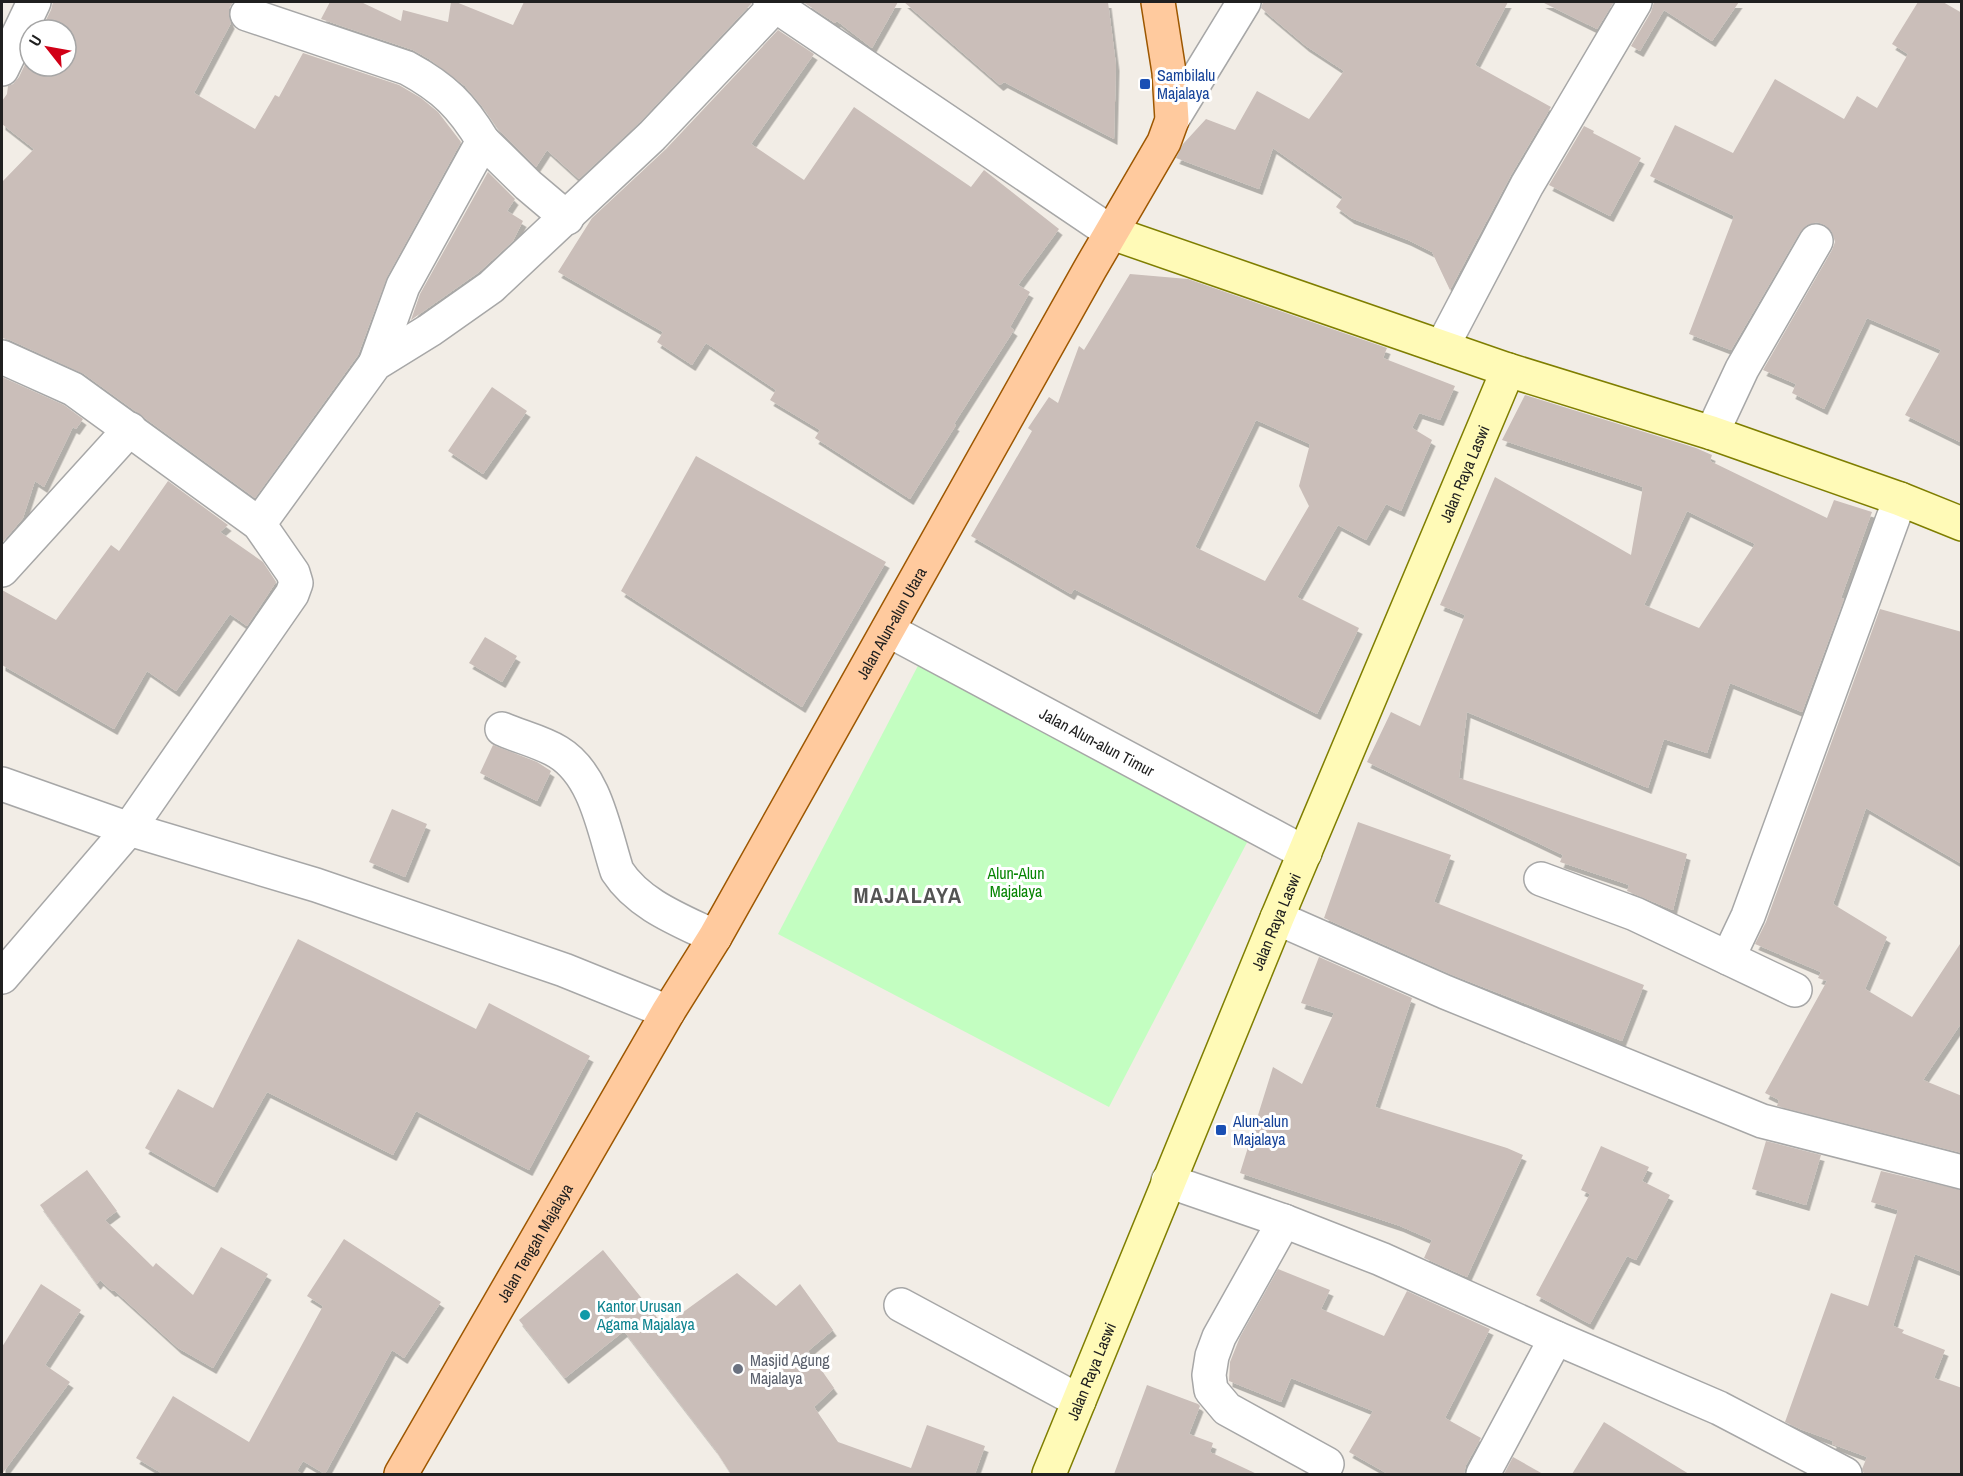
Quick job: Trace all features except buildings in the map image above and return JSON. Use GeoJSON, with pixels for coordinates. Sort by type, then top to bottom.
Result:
{"type":"FeatureCollection","features":[{"type":"Feature","properties":{"kind":"main road"},"geometry":{"type":"LineString","coordinates":[[1158,2],[1169,72],[1168,131]]}},
{"type":"Feature","properties":{"kind":"main road","name":"Jalan Alun-alun Utara"},"geometry":{"type":"LineString","coordinates":[[668,1012],[715,937],[1168,131]]}},
{"type":"Feature","properties":{"kind":"main road"},"geometry":{"type":"LineString","coordinates":[[1117,224],[1508,370],[1718,419],[1962,524]]}},
{"type":"Feature","properties":{"kind":"main road","name":"Jalan Raya Laswi"},"geometry":{"type":"LineString","coordinates":[[1049,1474],[1276,918],[1508,370]]}},
{"type":"Feature","properties":{"kind":"main road","name":"Jalan Tengah Majalaya"},"geometry":{"type":"LineString","coordinates":[[407,1473],[668,1012]]}},
{"type":"Feature","properties":{"kind":"street"},"geometry":{"type":"LineString","coordinates":[[2,69],[34,2]]}},
{"type":"Feature","properties":{"kind":"street"},"geometry":{"type":"LineString","coordinates":[[1168,131],[1244,2]]}},
{"type":"Feature","properties":{"kind":"street"},"geometry":{"type":"LineString","coordinates":[[1442,347],[1527,185],[1635,2]]}},
{"type":"Feature","properties":{"kind":"street"},"geometry":{"type":"LineString","coordinates":[[375,363],[430,330],[491,287],[652,136],[773,3],[1117,224]]}},
{"type":"Feature","properties":{"kind":"street"},"geometry":{"type":"LineString","coordinates":[[247,14],[407,68],[429,80],[468,116],[483,141],[528,185],[567,218]]}},
{"type":"Feature","properties":{"kind":"street"},"geometry":{"type":"LineString","coordinates":[[259,524],[375,363],[403,285],[483,141]]}},
{"type":"Feature","properties":{"kind":"street"},"geometry":{"type":"LineString","coordinates":[[1718,419],[1742,369],[1816,241]]}},
{"type":"Feature","properties":{"kind":"street"},"geometry":{"type":"LineString","coordinates":[[2,357],[73,389],[259,524],[293,573],[296,583],[292,594],[129,829],[2,977]]}},
{"type":"Feature","properties":{"kind":"street"},"geometry":{"type":"LineString","coordinates":[[2,570],[130,429]]}},
{"type":"Feature","properties":{"kind":"street"},"geometry":{"type":"LineString","coordinates":[[1728,958],[1748,916],[1900,499]]}},
{"type":"Feature","properties":{"kind":"street","name":"Jalan Alun-alun Timur"},"geometry":{"type":"LineString","coordinates":[[888,630],[1305,853]]}},
{"type":"Feature","properties":{"kind":"street"},"geometry":{"type":"LineString","coordinates":[[502,729],[558,752],[578,769],[591,789],[617,871],[623,881],[662,911],[715,937]]}},
{"type":"Feature","properties":{"kind":"street"},"geometry":{"type":"LineString","coordinates":[[2,784],[129,829],[316,885],[564,970],[668,1012]]}},
{"type":"Feature","properties":{"kind":"street"},"geometry":{"type":"LineString","coordinates":[[1541,879],[1635,914],[1795,990]]}},
{"type":"Feature","properties":{"kind":"street"},"geometry":{"type":"LineString","coordinates":[[1276,918],[1445,992],[1762,1121],[1962,1172]]}},
{"type":"Feature","properties":{"kind":"street"},"geometry":{"type":"LineString","coordinates":[[1168,1180],[1284,1221],[1381,1259],[1719,1408],[1845,1474]]}},
{"type":"Feature","properties":{"kind":"street"},"geometry":{"type":"LineString","coordinates":[[1284,1221],[1219,1337],[1212,1356],[1209,1375],[1211,1390],[1227,1409],[1327,1464]]}},
{"type":"Feature","properties":{"kind":"street"},"geometry":{"type":"LineString","coordinates":[[901,1305],[1079,1401]]}},
{"type":"Feature","properties":{"kind":"street"},"geometry":{"type":"LineString","coordinates":[[1483,1474],[1556,1338]]}},
{"type":"Feature","properties":{"kind":"green space","name":"Alun-Alun Majalaya"},"geometry":{"type":"Polygon","coordinates":[[[922,658],[1253,831],[1109,1107],[778,934],[922,658]]]}},
{"type":"Feature","properties":{"kind":"place","name":"Sambilalu Majalaya"},"geometry":{"type":"Point","coordinates":[1145,84]}},
{"type":"Feature","properties":{"kind":"place","name":"Alun-alun Majalaya"},"geometry":{"type":"Point","coordinates":[1221,1130]}},
{"type":"Feature","properties":{"kind":"place","name":"Kantor Urusan Agama Majalaya"},"geometry":{"type":"Point","coordinates":[585,1315]}},
{"type":"Feature","properties":{"kind":"place","name":"Masjid Agung Majalaya"},"geometry":{"type":"Point","coordinates":[738,1369]}},
{"type":"Feature","properties":{"kind":"district","name":"MAJALAYA"},"geometry":{"type":"Point","coordinates":[908,895]}}]}
